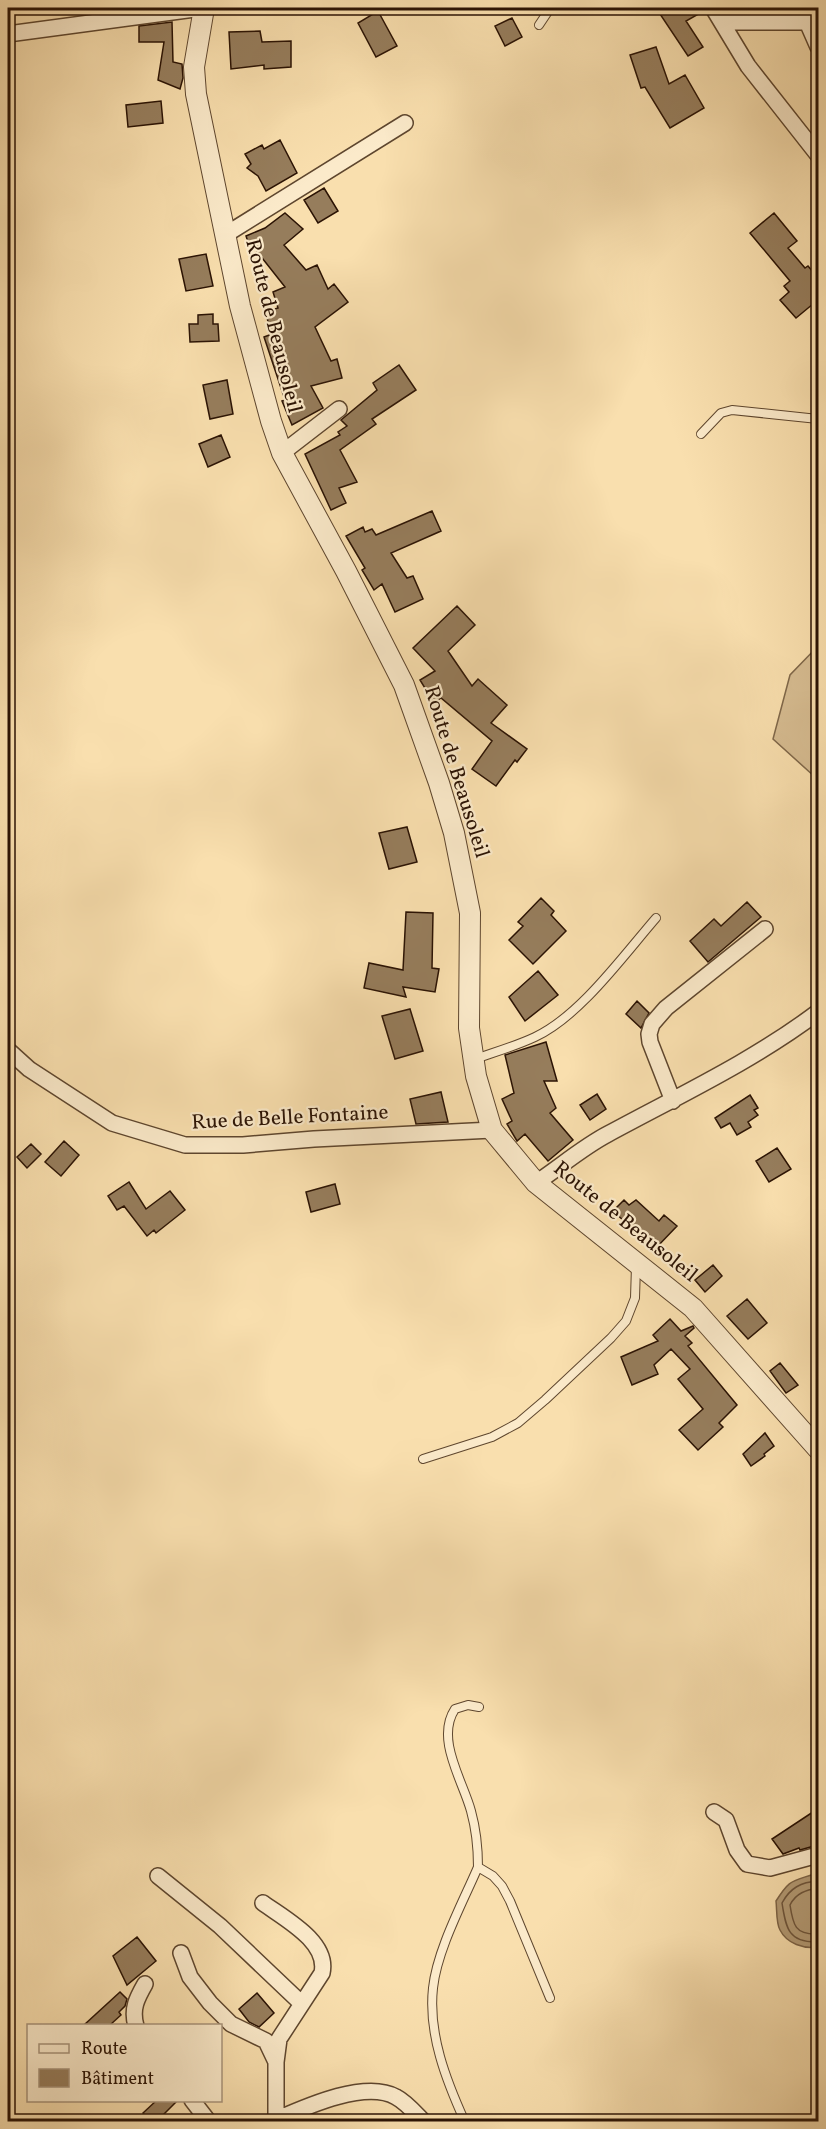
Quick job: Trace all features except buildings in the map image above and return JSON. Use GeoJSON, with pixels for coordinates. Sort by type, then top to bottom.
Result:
{"type":"FeatureCollection","features":[{"type":"Feature","properties":{"kind":"street"},"geometry":{"type":"LineString","coordinates":[[8,34],[203,8]]}},
{"type":"Feature","properties":{"kind":"street","name":"Route de Beausoleil"},"geometry":{"type":"LineString","coordinates":[[203,8],[194,67],[196,94],[240,306],[282,453],[346,571],[404,686],[454,832],[470,913],[469,1028],[476,1076],[492,1130],[536,1183],[693,1308],[819,1449]]}},
{"type":"Feature","properties":{"kind":"street"},"geometry":{"type":"LineString","coordinates":[[713,8],[748,66],[819,155]]}},
{"type":"Feature","properties":{"kind":"street"},"geometry":{"type":"LineString","coordinates":[[722,22],[813,22],[819,47]]}},
{"type":"Feature","properties":{"kind":"street"},"geometry":{"type":"LineString","coordinates":[[225,235],[405,123]]}},
{"type":"Feature","properties":{"kind":"street"},"geometry":{"type":"LineString","coordinates":[[282,453],[339,409]]}},
{"type":"Feature","properties":{"kind":"street"},"geometry":{"type":"LineString","coordinates":[[672,1101],[650,1042],[649,1034],[652,1024],[666,1008],[765,929]]}},
{"type":"Feature","properties":{"kind":"street"},"geometry":{"type":"LineString","coordinates":[[536,1183],[606,1135],[672,1101],[789,1035],[819,1012]]}},
{"type":"Feature","properties":{"kind":"street","name":"Rue de Belle Fontaine"},"geometry":{"type":"LineString","coordinates":[[8,1050],[29,1069],[112,1123],[184,1145],[243,1145],[492,1130]]}},
{"type":"Feature","properties":{"kind":"street"},"geometry":{"type":"LineString","coordinates":[[714,1812],[726,1820],[738,1850],[747,1864],[770,1868],[819,1855]]}},
{"type":"Feature","properties":{"kind":"street"},"geometry":{"type":"LineString","coordinates":[[158,1876],[220,1926],[301,2003]]}},
{"type":"Feature","properties":{"kind":"street"},"geometry":{"type":"LineString","coordinates":[[263,1903],[313,1941],[321,1954],[322,1973],[279,2039],[274,2120],[342,2095],[372,2092],[396,2096],[424,2121]]}},
{"type":"Feature","properties":{"kind":"street"},"geometry":{"type":"LineString","coordinates":[[181,1953],[190,1977],[210,2003],[231,2024],[266,2041],[276,2062]]}},
{"type":"Feature","properties":{"kind":"street"},"geometry":{"type":"LineString","coordinates":[[136,2024],[133,2017],[135,2001],[145,1984]]}},
{"type":"Feature","properties":{"kind":"street"},"geometry":{"type":"LineString","coordinates":[[194,2102],[209,2121]]}},
{"type":"Feature","properties":{"kind":"lane"},"geometry":{"type":"LineString","coordinates":[[539,25],[548,8]]}},
{"type":"Feature","properties":{"kind":"lane"},"geometry":{"type":"LineString","coordinates":[[702,434],[721,413],[732,410],[819,419]]}},
{"type":"Feature","properties":{"kind":"lane"},"geometry":{"type":"LineString","coordinates":[[474,1060],[536,1036],[558,1023],[582,1003],[656,918]]}},
{"type":"Feature","properties":{"kind":"lane"},"geometry":{"type":"LineString","coordinates":[[423,1459],[492,1437],[518,1423],[545,1400],[626,1321],[635,1298],[636,1261]]}},
{"type":"Feature","properties":{"kind":"lane"},"geometry":{"type":"LineString","coordinates":[[465,2121],[450,2090],[438,2049],[433,2021],[433,1987],[441,1955],[478,1867],[476,1831],[449,1746],[449,1721],[455,1709],[468,1705],[479,1707]]}},
{"type":"Feature","properties":{"kind":"lane"},"geometry":{"type":"LineString","coordinates":[[478,1867],[493,1876],[502,1886],[550,1998]]}},
{"type":"Feature","properties":{"kind":"shaded area"},"geometry":{"type":"Polygon","coordinates":[[[818,646],[818,777],[815,777],[773,739],[790,675],[818,646]]]}},
{"type":"Feature","properties":{"kind":"water"},"geometry":{"type":"Polygon","coordinates":[[[814,1874],[818,1875],[818,1947],[807,1947],[791,1942],[783,1935],[778,1924],[776,1901],[792,1882],[814,1874]]]}}]}
